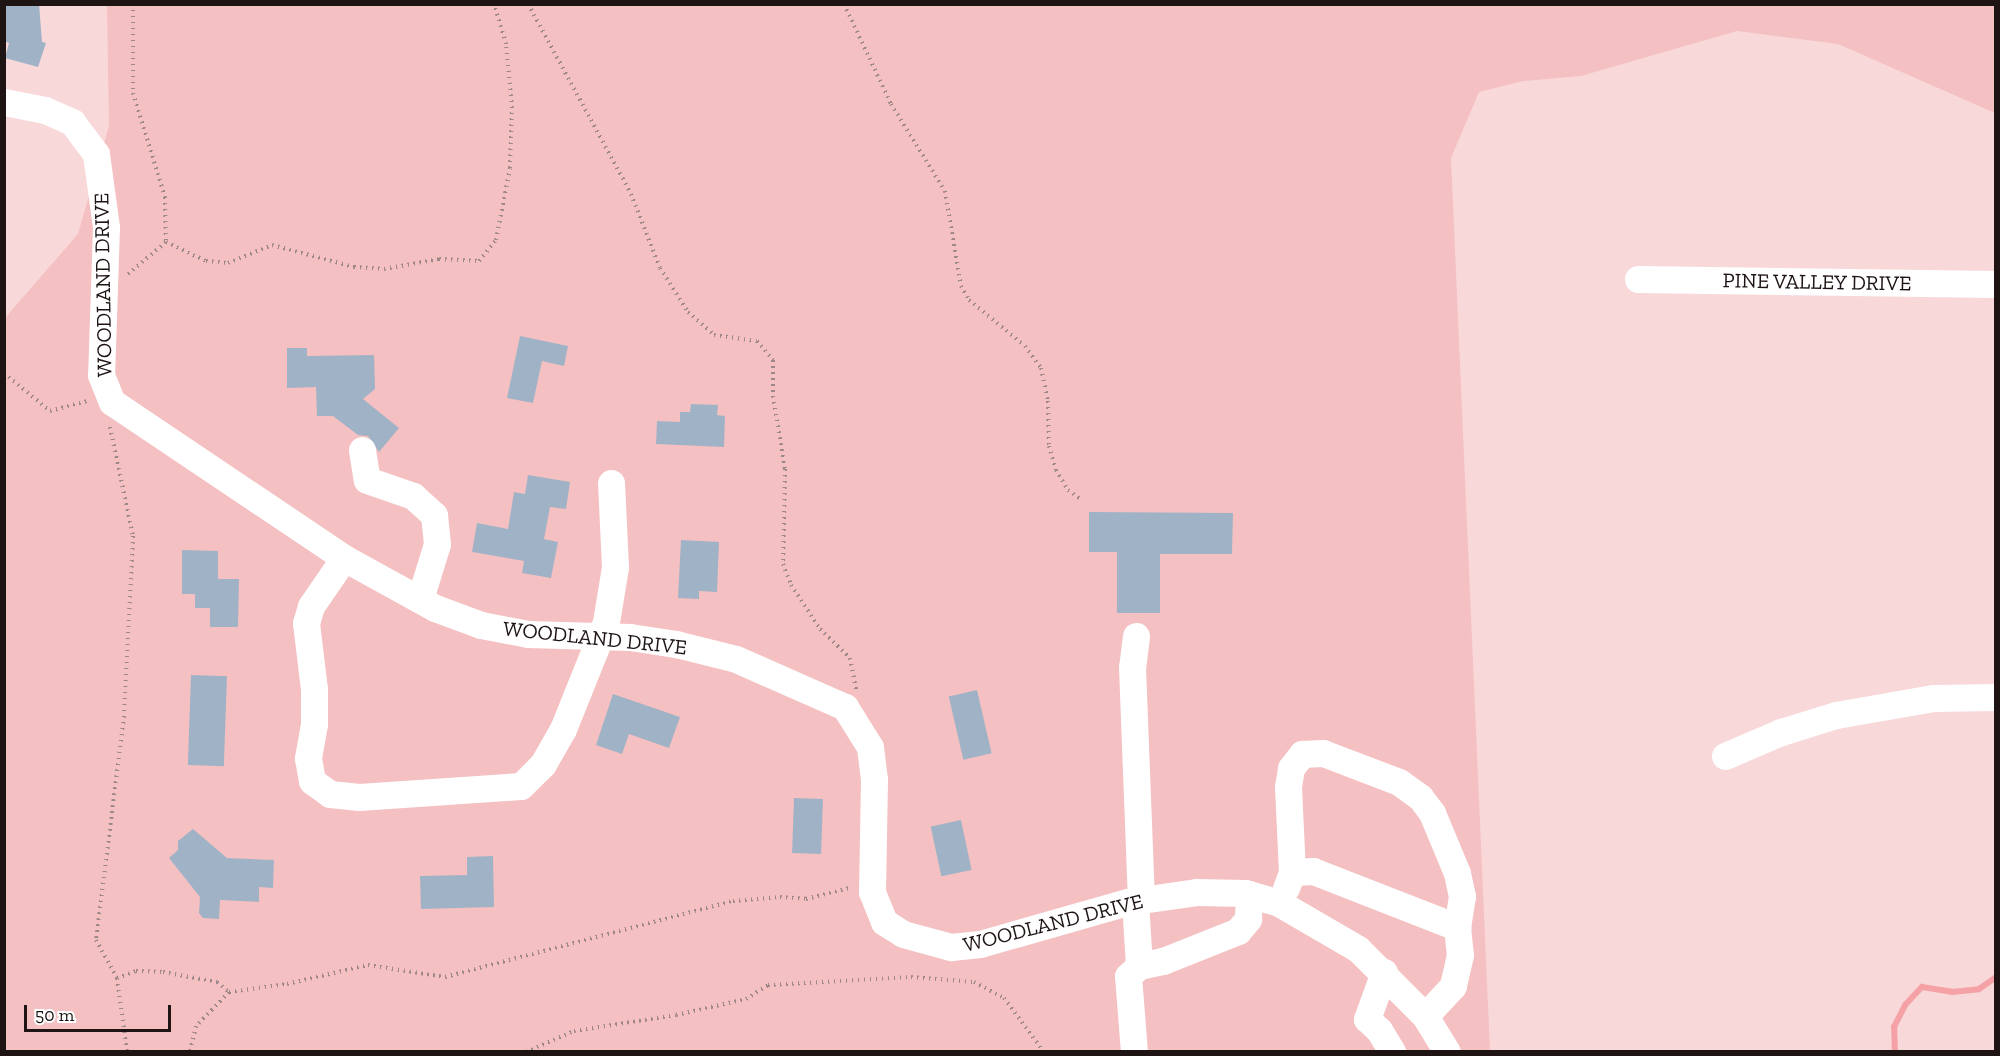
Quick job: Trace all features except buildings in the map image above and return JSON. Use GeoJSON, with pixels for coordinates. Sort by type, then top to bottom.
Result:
{"type":"FeatureCollection","features":[{"type":"Feature","properties":{"kind":"street","name":"WOODLAND DRIVE"},"geometry":{"type":"LineString","coordinates":[[4,102],[45,110],[72,122],[96,154],[106,226],[101,375],[112,402],[344,558],[420,599],[481,625],[553,636],[601,636],[676,644],[736,659],[845,706],[856,720],[870,747],[874,779],[872,880],[878,914],[884,922],[912,937],[951,947],[980,944],[1138,901],[1196,892],[1249,894],[1279,903],[1358,949],[1384,972],[1425,1016],[1447,1052]]}},
{"type":"Feature","properties":{"kind":"street","name":"PINE VALLEY DRIVE"},"geometry":{"type":"LineString","coordinates":[[1638,279],[1995,284]]}},
{"type":"Feature","properties":{"kind":"street"},"geometry":{"type":"LineString","coordinates":[[362,450],[367,480],[413,496],[434,515],[437,544],[420,599]]}},
{"type":"Feature","properties":{"kind":"street"},"geometry":{"type":"LineString","coordinates":[[344,558],[311,606],[306,623],[315,724],[308,758],[312,781],[330,794],[359,797],[521,786],[543,764],[562,729],[601,636],[615,567],[611,483]]}},
{"type":"Feature","properties":{"kind":"street"},"geometry":{"type":"LineString","coordinates":[[1136,636],[1132,668],[1139,966]]}},
{"type":"Feature","properties":{"kind":"street"},"geometry":{"type":"LineString","coordinates":[[1725,756],[1781,732],[1836,715],[1933,698],[1995,697]]}},
{"type":"Feature","properties":{"kind":"street"},"geometry":{"type":"LineString","coordinates":[[1279,903],[1292,872],[1288,787],[1291,768],[1302,754],[1323,753],[1388,778],[1420,797],[1432,813],[1457,873],[1462,896],[1457,927],[1461,955],[1454,986],[1425,1016]]}},
{"type":"Feature","properties":{"kind":"street"},"geometry":{"type":"LineString","coordinates":[[1292,872],[1313,871],[1457,927]]}},
{"type":"Feature","properties":{"kind":"street"},"geometry":{"type":"LineString","coordinates":[[1134,1052],[1128,976],[1139,966],[1163,961],[1238,931],[1248,919],[1249,894]]}},
{"type":"Feature","properties":{"kind":"street"},"geometry":{"type":"LineString","coordinates":[[1384,972],[1367,1019],[1392,1052]]}},
{"type":"Feature","properties":{"kind":"path"},"geometry":{"type":"LineString","coordinates":[[133,4],[133,93],[165,197],[166,242]]}},
{"type":"Feature","properties":{"kind":"path"},"geometry":{"type":"LineString","coordinates":[[166,242],[206,261],[228,263],[272,245],[364,268],[384,269],[439,259],[479,261],[496,240],[510,168],[512,108],[507,55],[494,4]]}},
{"type":"Feature","properties":{"kind":"path"},"geometry":{"type":"LineString","coordinates":[[528,4],[631,194],[660,268],[688,312],[714,335],[757,341],[773,360],[773,396],[785,469],[783,564],[790,585],[820,629],[850,658],[855,676],[856,720]]}},
{"type":"Feature","properties":{"kind":"path"},"geometry":{"type":"LineString","coordinates":[[844,4],[891,104],[945,191],[955,271],[961,286],[969,300],[1025,346],[1041,368],[1048,401],[1049,446],[1056,470],[1068,490],[1082,500]]}},
{"type":"Feature","properties":{"kind":"path"},"geometry":{"type":"LineString","coordinates":[[104,277],[124,278],[166,242]]}},
{"type":"Feature","properties":{"kind":"path"},"geometry":{"type":"LineString","coordinates":[[4,373],[50,411],[94,400]]}},
{"type":"Feature","properties":{"kind":"path"},"geometry":{"type":"LineString","coordinates":[[109,422],[133,536],[124,716],[97,914],[96,940],[117,978],[127,1052]]}},
{"type":"Feature","properties":{"kind":"path"},"geometry":{"type":"LineString","coordinates":[[190,1052],[196,1026],[229,992],[287,984],[368,965],[446,977],[733,902],[821,897],[872,880]]}},
{"type":"Feature","properties":{"kind":"path"},"geometry":{"type":"LineString","coordinates":[[117,978],[136,970],[163,972],[217,982],[229,992]]}},
{"type":"Feature","properties":{"kind":"path"},"geometry":{"type":"LineString","coordinates":[[526,1052],[574,1030],[676,1015],[746,999],[768,985],[911,977],[974,982],[1004,998],[1044,1052]]}},
{"type":"Feature","properties":{"kind":"shaded area"},"geometry":{"type":"Polygon","coordinates":[[[107,5],[1995,5],[1995,113],[1838,44],[1737,31],[1581,76],[1523,81],[1479,92],[1451,158],[1490,1051],[5,1052],[5,318],[78,234],[109,126],[107,5]]]}},
{"type":"Feature","properties":{"kind":"waterway"},"geometry":{"type":"LineString","coordinates":[[1895,1052],[1894,1027],[1905,1005],[1922,987],[1952,992],[1979,989],[1996,977]]}}]}
